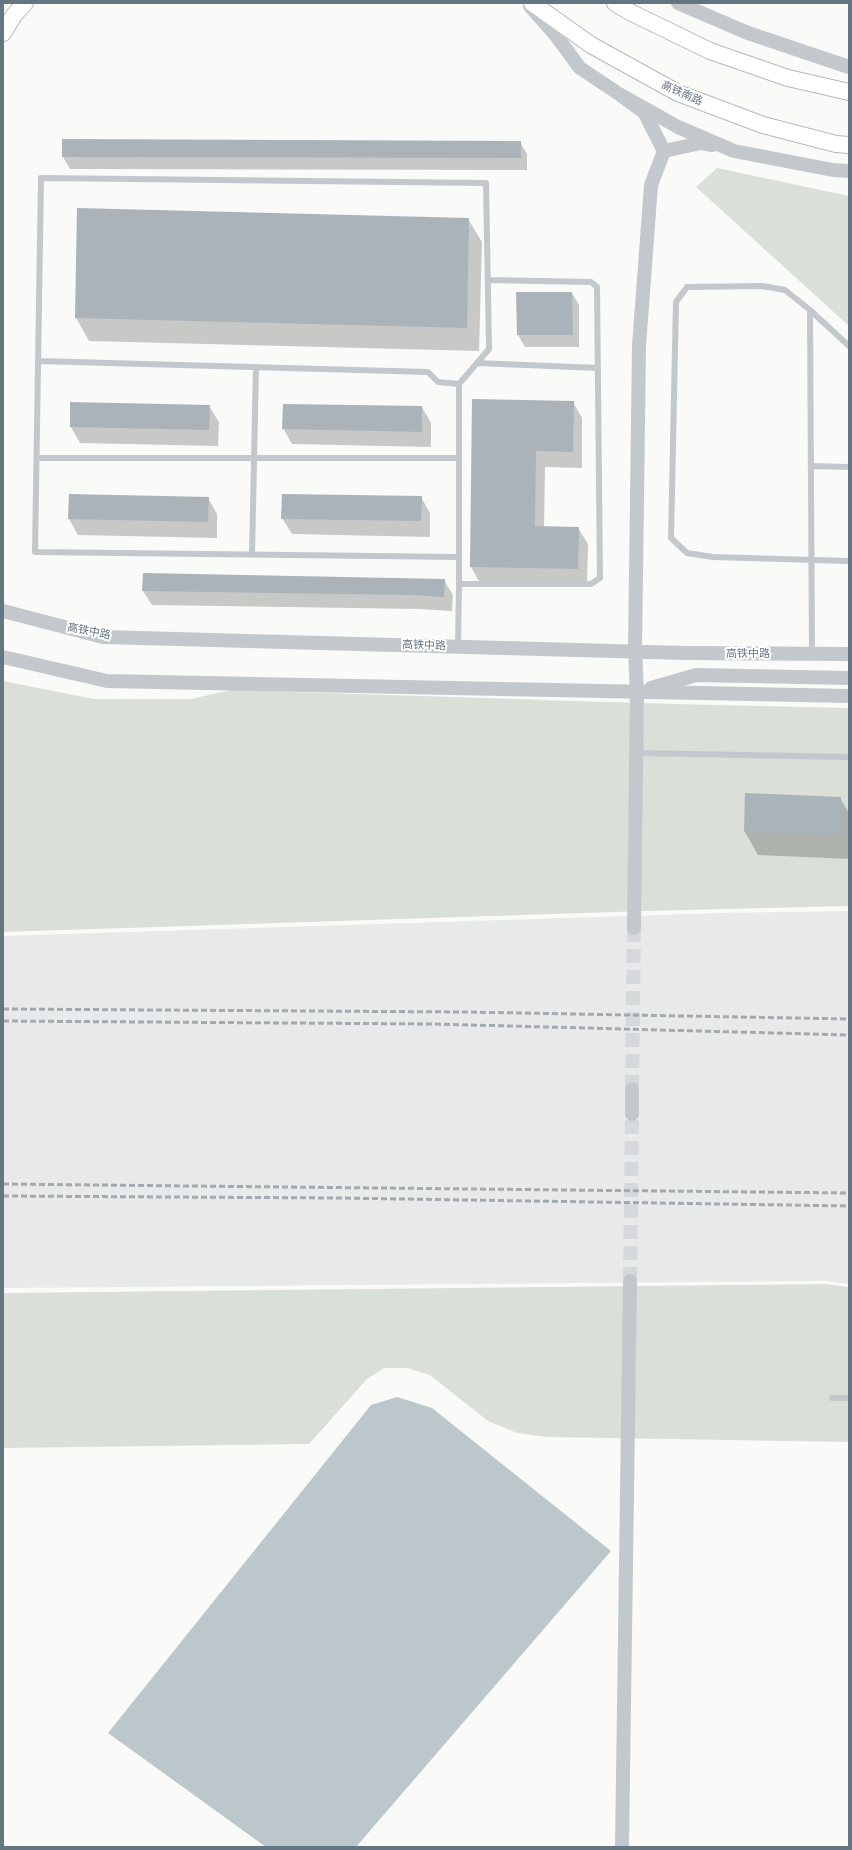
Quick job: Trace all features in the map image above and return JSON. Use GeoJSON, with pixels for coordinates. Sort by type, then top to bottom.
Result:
{"type":"FeatureCollection","features":[{"type":"Feature","properties":{"kind":"main road"},"geometry":{"type":"LineString","coordinates":[[3,33],[14,15],[25,3]]}},
{"type":"Feature","properties":{"kind":"main road","name":"高铁南路"},"geometry":{"type":"LineString","coordinates":[[532,3],[591,45],[678,93],[763,125],[836,144],[849,145]]}},
{"type":"Feature","properties":{"kind":"main road"},"geometry":{"type":"LineString","coordinates":[[616,3],[632,13],[710,51],[788,78],[849,92]]}},
{"type":"Feature","properties":{"kind":"street"},"geometry":{"type":"LineString","coordinates":[[527,3],[554,33],[580,68],[644,112],[664,151],[651,186],[639,346],[635,651],[637,692],[634,928]]}},
{"type":"Feature","properties":{"kind":"street"},"geometry":{"type":"LineString","coordinates":[[678,3],[748,33],[849,67]]}},
{"type":"Feature","properties":{"kind":"street"},"geometry":{"type":"LineString","coordinates":[[619,94],[678,127],[734,151]]}},
{"type":"Feature","properties":{"kind":"street"},"geometry":{"type":"LineString","coordinates":[[664,151],[701,143],[832,170],[849,171]]}},
{"type":"Feature","properties":{"kind":"street","name":"高铁中路"},"geometry":{"type":"LineString","coordinates":[[3,611],[103,636],[635,651],[849,654]]}},
{"type":"Feature","properties":{"kind":"street","name":"高铁中路"},"geometry":{"type":"LineString","coordinates":[[3,657],[107,681],[849,696]]}},
{"type":"Feature","properties":{"kind":"street","name":"高铁中路"},"geometry":{"type":"LineString","coordinates":[[637,692],[696,675],[849,678]]}},
{"type":"Feature","properties":{"kind":"street"},"geometry":{"type":"LineString","coordinates":[[632,1089],[632,1114]]}},
{"type":"Feature","properties":{"kind":"street"},"geometry":{"type":"LineString","coordinates":[[622,1847],[630,1280]]}},
{"type":"Feature","properties":{"kind":"lane"},"geometry":{"type":"LineString","coordinates":[[458,646],[459,557],[459,384],[488,349],[486,183],[41,178],[35,552],[459,557]]}},
{"type":"Feature","properties":{"kind":"lane"},"geometry":{"type":"LineString","coordinates":[[458,584],[591,584],[600,578],[597,287],[591,282],[488,280]]}},
{"type":"Feature","properties":{"kind":"lane"},"geometry":{"type":"LineString","coordinates":[[849,346],[810,310],[785,290],[762,286],[687,287],[676,302],[671,538],[687,553],[713,557],[849,561]]}},
{"type":"Feature","properties":{"kind":"lane"},"geometry":{"type":"LineString","coordinates":[[810,310],[812,654]]}},
{"type":"Feature","properties":{"kind":"lane"},"geometry":{"type":"LineString","coordinates":[[38,361],[428,372],[438,382],[459,384]]}},
{"type":"Feature","properties":{"kind":"lane"},"geometry":{"type":"LineString","coordinates":[[477,363],[598,368]]}},
{"type":"Feature","properties":{"kind":"lane"},"geometry":{"type":"LineString","coordinates":[[252,555],[256,367]]}},
{"type":"Feature","properties":{"kind":"lane"},"geometry":{"type":"LineString","coordinates":[[37,458],[459,458]]}},
{"type":"Feature","properties":{"kind":"lane"},"geometry":{"type":"LineString","coordinates":[[811,466],[849,466]]}},
{"type":"Feature","properties":{"kind":"lane"},"geometry":{"type":"LineString","coordinates":[[636,752],[849,757]]}},
{"type":"Feature","properties":{"kind":"lane"},"geometry":{"type":"LineString","coordinates":[[832,1398],[849,1398]]}},
{"type":"Feature","properties":{"kind":"shaded area"},"geometry":{"type":"Polygon","coordinates":[[[717,168],[849,196],[849,326],[696,187],[717,168]]]}},
{"type":"Feature","properties":{"kind":"shaded area"},"geometry":{"type":"Polygon","coordinates":[[[3,681],[94,699],[191,699],[231,690],[849,708],[849,906],[644,911],[3,932],[3,681]]]}},
{"type":"Feature","properties":{"kind":"shaded area"},"geometry":{"type":"Polygon","coordinates":[[[849,911],[849,1284],[825,1281],[3,1288],[3,936],[722,913],[849,911]]]}},
{"type":"Feature","properties":{"kind":"shaded area"},"geometry":{"type":"Polygon","coordinates":[[[825,1284],[849,1287],[849,1442],[548,1437],[517,1433],[488,1421],[430,1375],[407,1368],[384,1368],[367,1379],[309,1444],[3,1448],[3,1293],[825,1284]]]}},
{"type":"Feature","properties":{"kind":"shaded area"},"geometry":{"type":"Polygon","coordinates":[[[397,1397],[432,1408],[611,1551],[356,1847],[266,1847],[108,1733],[371,1405],[397,1397]]]}},
{"type":"Feature","properties":{"kind":"building"},"geometry":{"type":"Polygon","coordinates":[[[62,139],[521,141],[521,158],[62,157],[62,139]]]}},
{"type":"Feature","properties":{"kind":"building"},"geometry":{"type":"Polygon","coordinates":[[[77,208],[469,218],[467,328],[75,318],[77,208]]]}},
{"type":"Feature","properties":{"kind":"building"},"geometry":{"type":"Polygon","coordinates":[[[516,292],[572,292],[573,335],[517,335],[516,292]]]}},
{"type":"Feature","properties":{"kind":"building"},"geometry":{"type":"Polygon","coordinates":[[[472,399],[574,401],[573,452],[536,451],[535,526],[579,527],[578,569],[470,567],[472,399]]]}},
{"type":"Feature","properties":{"kind":"building"},"geometry":{"type":"Polygon","coordinates":[[[70,402],[210,405],[209,430],[70,427],[70,402]]]}},
{"type":"Feature","properties":{"kind":"building"},"geometry":{"type":"Polygon","coordinates":[[[283,404],[422,406],[422,432],[282,429],[283,404]]]}},
{"type":"Feature","properties":{"kind":"building"},"geometry":{"type":"Polygon","coordinates":[[[69,494],[209,497],[208,522],[68,519],[69,494]]]}},
{"type":"Feature","properties":{"kind":"building"},"geometry":{"type":"Polygon","coordinates":[[[282,494],[422,496],[421,521],[281,519],[282,494]]]}},
{"type":"Feature","properties":{"kind":"building"},"geometry":{"type":"Polygon","coordinates":[[[143,573],[445,579],[444,597],[410,595],[142,591],[143,573]]]}},
{"type":"Feature","properties":{"kind":"building"},"geometry":{"type":"Polygon","coordinates":[[[745,793],[841,797],[839,836],[744,832],[745,793]]]}},
{"type":"Feature","properties":{"kind":"tunnel"},"geometry":{"type":"LineString","coordinates":[[632,1089],[634,928]]}},
{"type":"Feature","properties":{"kind":"tunnel"},"geometry":{"type":"LineString","coordinates":[[630,1281],[632,1114]]}},
{"type":"Feature","properties":{"kind":"railway"},"geometry":{"type":"LineString","coordinates":[[3,1009],[465,1012],[849,1019]]}},
{"type":"Feature","properties":{"kind":"railway"},"geometry":{"type":"LineString","coordinates":[[3,1021],[434,1024],[849,1035]]}},
{"type":"Feature","properties":{"kind":"railway"},"geometry":{"type":"LineString","coordinates":[[3,1184],[849,1193]]}},
{"type":"Feature","properties":{"kind":"railway"},"geometry":{"type":"LineString","coordinates":[[3,1196],[339,1198],[849,1206]]}}]}
